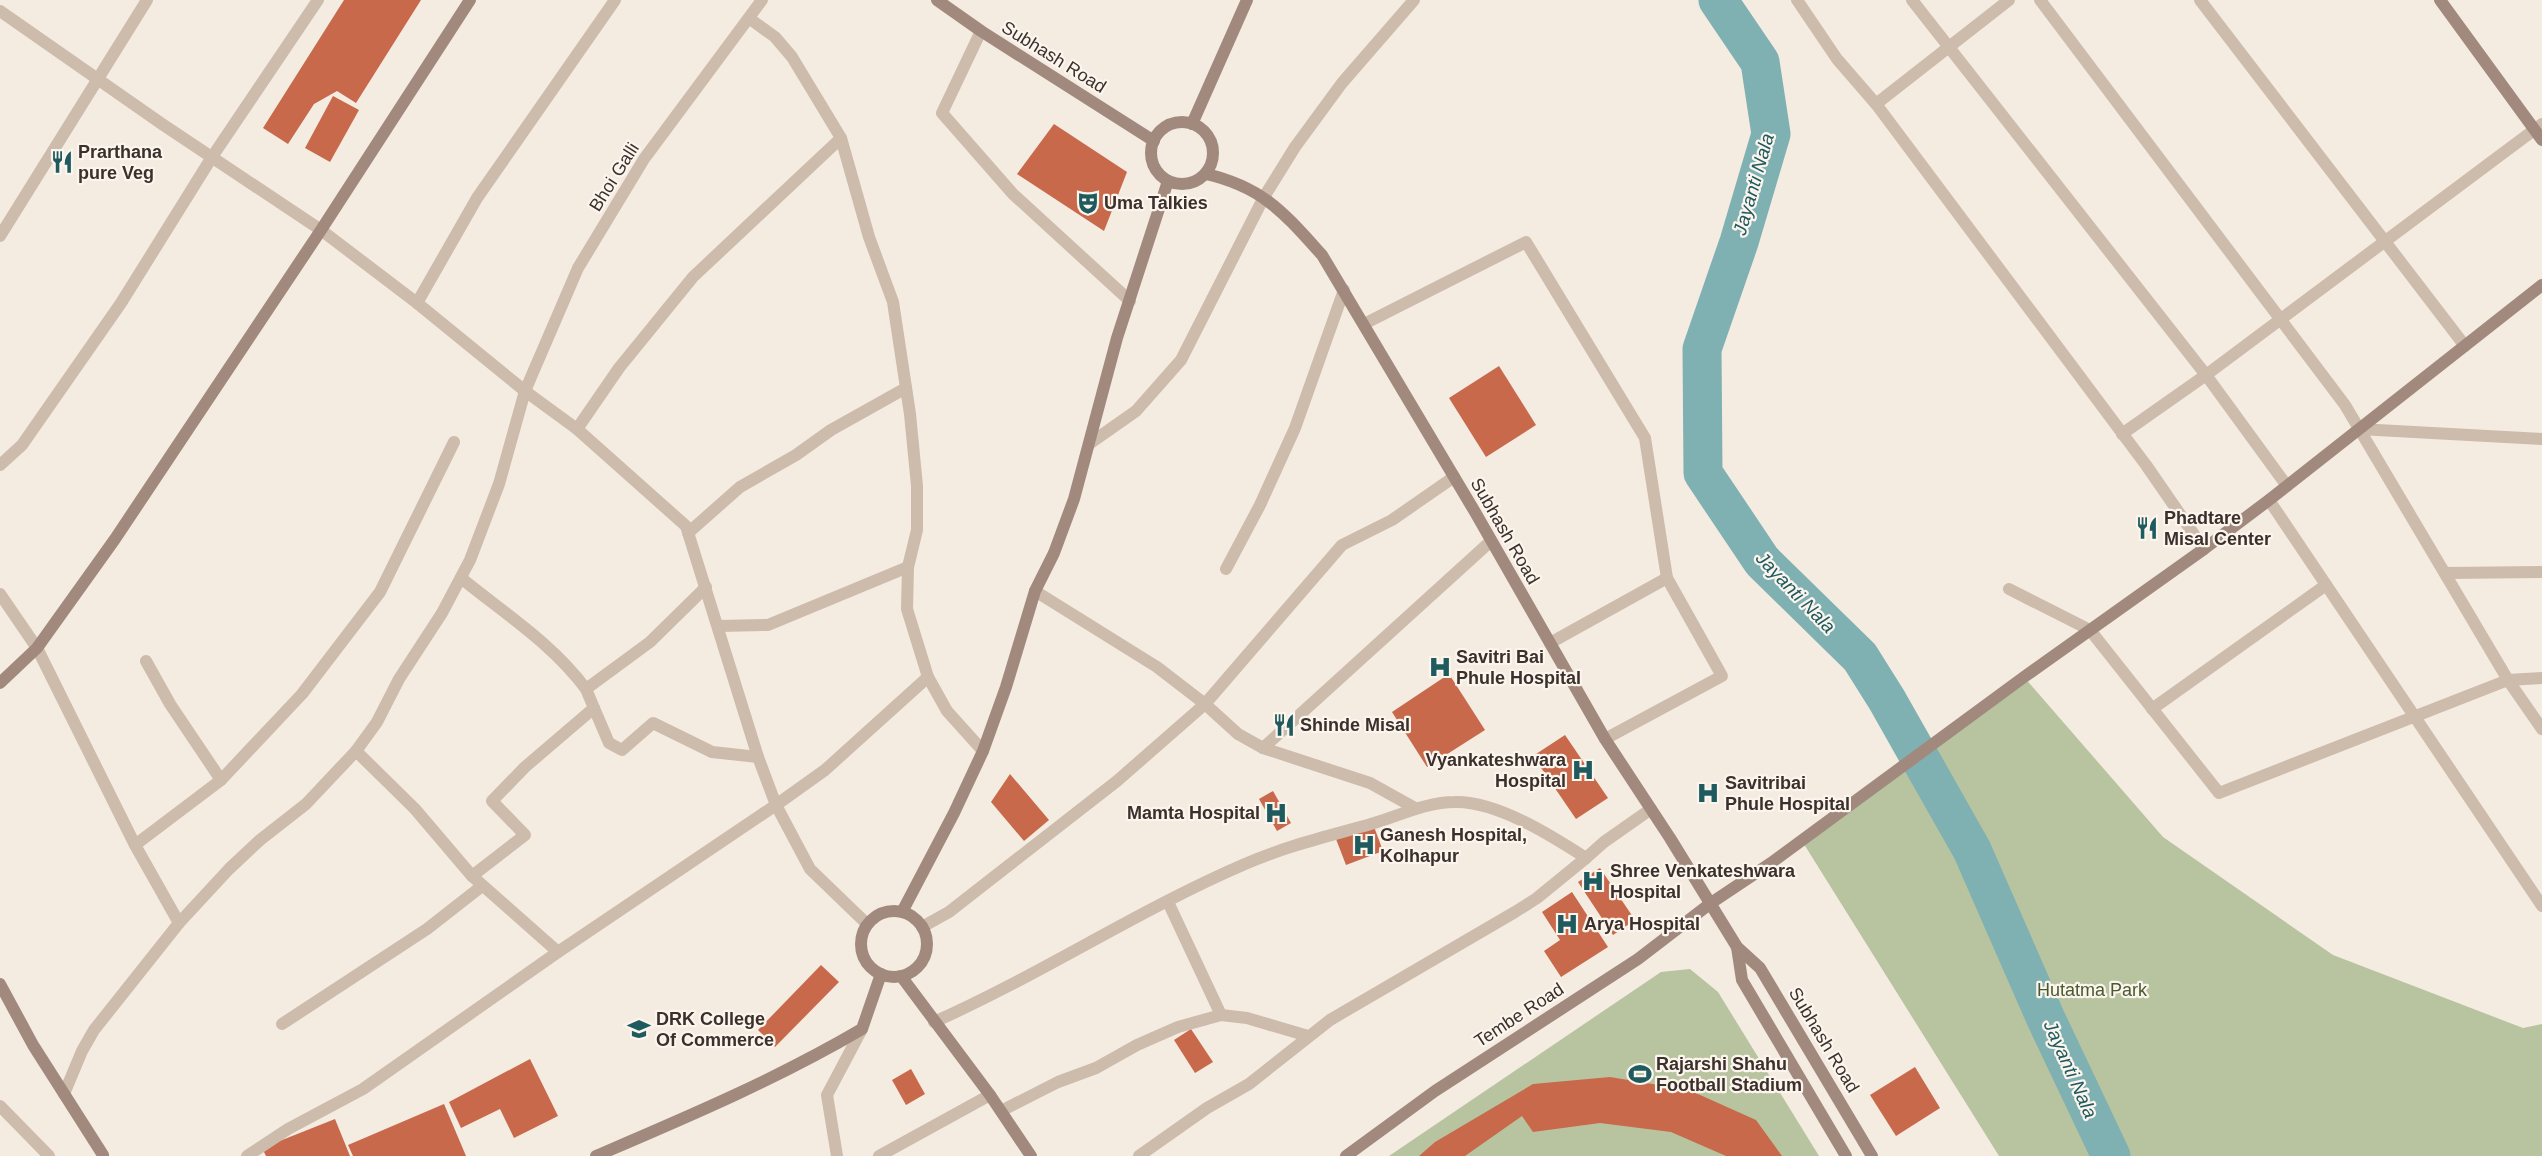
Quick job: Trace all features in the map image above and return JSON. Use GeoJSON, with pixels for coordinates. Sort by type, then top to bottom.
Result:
{"type":"FeatureCollection","features":[{"type":"Feature","properties":{"kind":"main road"},"geometry":{"type":"LineString","coordinates":[[0,683],[37,648],[115,539],[321,230],[470,0]]}},
{"type":"Feature","properties":{"kind":"main road","name":"Subhash Road"},"geometry":{"type":"LineString","coordinates":[[937,0],[981,31],[1154,141]]}},
{"type":"Feature","properties":{"kind":"main road"},"geometry":{"type":"LineString","coordinates":[[1192,124],[1247,0]]}},
{"type":"Feature","properties":{"kind":"main road"},"geometry":{"type":"LineString","coordinates":[[2440,0],[2539,131]]}},
{"type":"Feature","properties":{"kind":"main road"},"geometry":{"type":"LineString","coordinates":[[1182,122],[1192,124],[1208,136],[1214,155],[1206,174],[1198,180],[1188,184],[1168,181],[1154,166],[1151,156],[1154,141],[1163,129],[1170,125],[1182,122]]}},
{"type":"Feature","properties":{"kind":"main road","name":"Subhash Road"},"geometry":{"type":"LineString","coordinates":[[1206,174],[1233,180],[1264,197],[1290,219],[1322,254],[1491,541],[1604,739],[1711,903],[1737,948],[1760,968],[1872,1156]]}},
{"type":"Feature","properties":{"kind":"main road"},"geometry":{"type":"LineString","coordinates":[[902,912],[954,813],[983,751],[1006,687],[1035,591],[1054,553],[1074,499],[1117,338],[1168,181]]}},
{"type":"Feature","properties":{"kind":"main road","name":"Tembe Road"},"geometry":{"type":"LineString","coordinates":[[1346,1156],[1435,1091],[1638,959],[1711,903],[1771,863],[2204,549],[2542,285]]}},
{"type":"Feature","properties":{"kind":"main road"},"geometry":{"type":"LineString","coordinates":[[902,912],[910,915],[922,927],[927,944],[922,960],[916,968],[901,976],[881,974],[872,969],[862,953],[862,933],[867,924],[882,913],[902,912]]}},
{"type":"Feature","properties":{"kind":"main road","name":"Subhash Road"},"geometry":{"type":"LineString","coordinates":[[1737,948],[1742,980],[1846,1156]]}},
{"type":"Feature","properties":{"kind":"main road"},"geometry":{"type":"LineString","coordinates":[[596,1156],[732,1097],[812,1059],[862,1029],[881,974]]}},
{"type":"Feature","properties":{"kind":"main road"},"geometry":{"type":"LineString","coordinates":[[901,976],[1001,1110],[1031,1156]]}},
{"type":"Feature","properties":{"kind":"main road"},"geometry":{"type":"LineString","coordinates":[[0,984],[33,1045],[104,1156]]}},
{"type":"Feature","properties":{"kind":"main road"},"geometry":{"type":"LineString","coordinates":[[98,1156],[104,1156]]}},
{"type":"Feature","properties":{"kind":"street"},"geometry":{"type":"LineString","coordinates":[[0,236],[147,0]]}},
{"type":"Feature","properties":{"kind":"street"},"geometry":{"type":"LineString","coordinates":[[0,465],[22,445],[121,303],[212,158],[318,0]]}},
{"type":"Feature","properties":{"kind":"street"},"geometry":{"type":"LineString","coordinates":[[417,303],[477,198],[615,0]]}},
{"type":"Feature","properties":{"kind":"street","name":"Bhoi Galli"},"geometry":{"type":"LineString","coordinates":[[64,1094],[82,1051],[94,1030],[179,924],[229,869],[260,840],[306,804],[356,751],[377,722],[399,679],[442,613],[470,560],[499,484],[525,391],[578,268],[644,159],[750,19],[762,0]]}},
{"type":"Feature","properties":{"kind":"street"},"geometry":{"type":"LineString","coordinates":[[1089,444],[1136,411],[1181,360],[1264,197],[1295,147],[1342,83],[1414,0]]}},
{"type":"Feature","properties":{"kind":"street"},"geometry":{"type":"LineString","coordinates":[[1797,0],[1837,58],[1876,104],[2122,434],[2204,549]]}},
{"type":"Feature","properties":{"kind":"street"},"geometry":{"type":"LineString","coordinates":[[1912,0],[2206,375],[2287,486]]}},
{"type":"Feature","properties":{"kind":"street"},"geometry":{"type":"LineString","coordinates":[[1876,104],[2009,0]]}},
{"type":"Feature","properties":{"kind":"street"},"geometry":{"type":"LineString","coordinates":[[2040,0],[2345,405],[2508,680],[2542,729]]}},
{"type":"Feature","properties":{"kind":"street"},"geometry":{"type":"LineString","coordinates":[[2200,0],[2465,346]]}},
{"type":"Feature","properties":{"kind":"street"},"geometry":{"type":"LineString","coordinates":[[0,11],[212,158],[321,230],[417,303],[525,391],[577,429],[686,526],[758,757],[776,805],[810,869],[867,924]]}},
{"type":"Feature","properties":{"kind":"street"},"geometry":{"type":"LineString","coordinates":[[750,19],[775,37],[792,57],[841,138],[869,237],[893,302],[906,388],[918,486],[917,530],[908,567],[907,609],[928,677],[947,711],[983,751]]}},
{"type":"Feature","properties":{"kind":"street"},"geometry":{"type":"LineString","coordinates":[[981,31],[942,113],[1013,194],[1130,301]]}},
{"type":"Feature","properties":{"kind":"street"},"geometry":{"type":"LineString","coordinates":[[2122,434],[2206,375],[2385,241],[2539,131]]}},
{"type":"Feature","properties":{"kind":"street"},"geometry":{"type":"LineString","coordinates":[[577,429],[619,368],[693,277],[841,138]]}},
{"type":"Feature","properties":{"kind":"street"},"geometry":{"type":"LineString","coordinates":[[1364,324],[1526,242],[1645,438],[1667,578],[1722,676],[1604,739]]}},
{"type":"Feature","properties":{"kind":"street"},"geometry":{"type":"LineString","coordinates":[[1226,569],[1260,505],[1295,428],[1344,290]]}},
{"type":"Feature","properties":{"kind":"street"},"geometry":{"type":"LineString","coordinates":[[688,533],[740,487],[796,455],[832,430],[906,388]]}},
{"type":"Feature","properties":{"kind":"street"},"geometry":{"type":"LineString","coordinates":[[2359,429],[2542,439]]}},
{"type":"Feature","properties":{"kind":"street"},"geometry":{"type":"LineString","coordinates":[[134,845],[221,780],[302,694],[380,592],[454,442]]}},
{"type":"Feature","properties":{"kind":"street"},"geometry":{"type":"LineString","coordinates":[[922,927],[950,912],[1117,781],[1205,704],[1342,545],[1392,520],[1454,478]]}},
{"type":"Feature","properties":{"kind":"street"},"geometry":{"type":"LineString","coordinates":[[2269,500],[2542,906]]}},
{"type":"Feature","properties":{"kind":"street"},"geometry":{"type":"LineString","coordinates":[[1263,748],[1491,541]]}},
{"type":"Feature","properties":{"kind":"street"},"geometry":{"type":"LineString","coordinates":[[718,626],[768,624],[908,567]]}},
{"type":"Feature","properties":{"kind":"street"},"geometry":{"type":"LineString","coordinates":[[2445,573],[2542,572]]}},
{"type":"Feature","properties":{"kind":"street"},"geometry":{"type":"LineString","coordinates":[[461,578],[548,647],[572,670],[586,689],[609,743],[622,750],[653,723],[712,752],[758,757]]}},
{"type":"Feature","properties":{"kind":"street"},"geometry":{"type":"LineString","coordinates":[[1550,643],[1667,578]]}},
{"type":"Feature","properties":{"kind":"street"},"geometry":{"type":"LineString","coordinates":[[2152,708],[2326,585]]}},
{"type":"Feature","properties":{"kind":"street"},"geometry":{"type":"LineString","coordinates":[[586,689],[650,642],[706,587]]}},
{"type":"Feature","properties":{"kind":"street"},"geometry":{"type":"LineString","coordinates":[[2009,589],[2090,630],[2219,793],[2508,680],[2542,678]]}},
{"type":"Feature","properties":{"kind":"street"},"geometry":{"type":"LineString","coordinates":[[1035,591],[1157,667],[1205,704],[1238,734],[1263,748],[1370,783],[1415,808]]}},
{"type":"Feature","properties":{"kind":"street"},"geometry":{"type":"LineString","coordinates":[[0,594],[37,648],[134,845],[179,924]]}},
{"type":"Feature","properties":{"kind":"street"},"geometry":{"type":"LineString","coordinates":[[146,661],[170,704],[221,780]]}},
{"type":"Feature","properties":{"kind":"street"},"geometry":{"type":"LineString","coordinates":[[247,1156],[288,1129],[362,1089],[558,952],[776,805],[825,770],[928,677]]}},
{"type":"Feature","properties":{"kind":"street"},"geometry":{"type":"LineString","coordinates":[[472,876],[525,835],[492,801],[525,766],[594,708]]}},
{"type":"Feature","properties":{"kind":"street"},"geometry":{"type":"LineString","coordinates":[[356,751],[415,809],[482,886],[558,952]]}},
{"type":"Feature","properties":{"kind":"street"},"geometry":{"type":"LineString","coordinates":[[934,1022],[1244,864],[1292,846],[1374,823],[1415,808],[1456,802],[1488,808],[1511,815],[1556,838],[1586,858]]}},
{"type":"Feature","properties":{"kind":"street"},"geometry":{"type":"LineString","coordinates":[[1139,1156],[1207,1108],[1249,1084],[1330,1020],[1538,898],[1604,842],[1651,809]]}},
{"type":"Feature","properties":{"kind":"street"},"geometry":{"type":"LineString","coordinates":[[282,1024],[427,928],[482,886]]}},
{"type":"Feature","properties":{"kind":"street"},"geometry":{"type":"LineString","coordinates":[[1168,902],[1220,1015]]}},
{"type":"Feature","properties":{"kind":"street"},"geometry":{"type":"LineString","coordinates":[[1001,1110],[1058,1082],[1096,1068],[1137,1045],[1169,1031],[1220,1015],[1247,1018],[1308,1036]]}},
{"type":"Feature","properties":{"kind":"street"},"geometry":{"type":"LineString","coordinates":[[837,1156],[827,1095],[862,1029]]}},
{"type":"Feature","properties":{"kind":"street"},"geometry":{"type":"LineString","coordinates":[[879,1156],[990,1095]]}},
{"type":"Feature","properties":{"kind":"street"},"geometry":{"type":"LineString","coordinates":[[0,1106],[48,1156]]}},
{"type":"Feature","properties":{"kind":"green space","name":"Hutatma Park"},"geometry":{"type":"Polygon","coordinates":[[[2024,677],[2163,837],[2333,955],[2523,1028],[2542,1024],[2542,1156],[1999,1156],[1802,841],[2024,677]]]}},
{"type":"Feature","properties":{"kind":"green space","name":"Rajarshi Shahu Football Stadium"},"geometry":{"type":"Polygon","coordinates":[[[1690,969],[1718,992],[1819,1156],[1389,1156],[1661,972],[1690,969]]]}},
{"type":"Feature","properties":{"kind":"building"},"geometry":{"type":"Polygon","coordinates":[[[344,0],[421,0],[356,103],[337,91],[314,104],[288,144],[263,128],[344,0]]]}},
{"type":"Feature","properties":{"kind":"building"},"geometry":{"type":"Polygon","coordinates":[[[333,96],[359,110],[330,162],[305,148],[333,96]]]}},
{"type":"Feature","properties":{"kind":"building","name":"Uma Talkies"},"geometry":{"type":"Polygon","coordinates":[[[1054,124],[1127,172],[1104,231],[1017,174],[1054,124]]]}},
{"type":"Feature","properties":{"kind":"building"},"geometry":{"type":"Polygon","coordinates":[[[1499,366],[1536,425],[1486,457],[1449,398],[1499,366]]]}},
{"type":"Feature","properties":{"kind":"building"},"geometry":{"type":"Polygon","coordinates":[[[1449,674],[1485,730],[1427,767],[1392,712],[1449,674]]]}},
{"type":"Feature","properties":{"kind":"building"},"geometry":{"type":"Polygon","coordinates":[[[1565,735],[1608,798],[1576,819],[1533,756],[1565,735]]]}},
{"type":"Feature","properties":{"kind":"building"},"geometry":{"type":"Polygon","coordinates":[[[1010,774],[1049,820],[1024,841],[991,802],[1010,774]]]}},
{"type":"Feature","properties":{"kind":"building"},"geometry":{"type":"Polygon","coordinates":[[[1273,791],[1291,823],[1277,831],[1259,799],[1273,791]]]}},
{"type":"Feature","properties":{"kind":"building"},"geometry":{"type":"Polygon","coordinates":[[[1373,824],[1383,851],[1346,865],[1336,839],[1373,824]]]}},
{"type":"Feature","properties":{"kind":"building"},"geometry":{"type":"Polygon","coordinates":[[[1600,868],[1635,920],[1613,935],[1578,882],[1600,868]]]}},
{"type":"Feature","properties":{"kind":"building"},"geometry":{"type":"Polygon","coordinates":[[[1572,892],[1608,947],[1561,977],[1544,951],[1560,940],[1542,912],[1572,892]]]}},
{"type":"Feature","properties":{"kind":"building"},"geometry":{"type":"Polygon","coordinates":[[[821,965],[839,982],[775,1047],[758,1030],[821,965]]]}},
{"type":"Feature","properties":{"kind":"building"},"geometry":{"type":"Polygon","coordinates":[[[1191,1029],[1213,1062],[1195,1073],[1174,1040],[1191,1029]]]}},
{"type":"Feature","properties":{"kind":"building"},"geometry":{"type":"Polygon","coordinates":[[[530,1059],[558,1116],[514,1138],[500,1109],[461,1128],[449,1102],[530,1059]]]}},
{"type":"Feature","properties":{"kind":"building"},"geometry":{"type":"Polygon","coordinates":[[[1915,1067],[1940,1108],[1896,1136],[1870,1095],[1915,1067]]]}},
{"type":"Feature","properties":{"kind":"building"},"geometry":{"type":"Polygon","coordinates":[[[911,1069],[925,1094],[906,1105],[892,1080],[911,1069]]]}},
{"type":"Feature","properties":{"kind":"building"},"geometry":{"type":"Polygon","coordinates":[[[1610,1077],[1689,1090],[1756,1120],[1782,1156],[1726,1156],[1671,1132],[1600,1123],[1533,1132],[1522,1116],[1465,1156],[1419,1156],[1435,1142],[1533,1084],[1610,1077]]]}},
{"type":"Feature","properties":{"kind":"building"},"geometry":{"type":"Polygon","coordinates":[[[444,1104],[466,1156],[353,1156],[348,1145],[444,1104]]]}},
{"type":"Feature","properties":{"kind":"building"},"geometry":{"type":"Polygon","coordinates":[[[335,1119],[350,1156],[266,1156],[262,1148],[335,1119]]]}},
{"type":"Feature","properties":{"kind":"waterway","name":"Jayanti Nala"},"geometry":{"type":"LineString","coordinates":[[1718,0],[1760,62],[1771,134],[1739,242],[1702,349],[1703,473],[1762,561],[1860,657],[1887,700],[1972,850],[2046,1019],[2111,1156]]}},
{"type":"Feature","properties":{"kind":"place","name":"Prarthana pure Veg"},"geometry":{"type":"Point","coordinates":[62,162]}},
{"type":"Feature","properties":{"kind":"place","name":"Uma Talkies"},"geometry":{"type":"Point","coordinates":[1088,203]}},
{"type":"Feature","properties":{"kind":"place","name":"Phadtare Misal Center"},"geometry":{"type":"Point","coordinates":[2147,528]}},
{"type":"Feature","properties":{"kind":"place","name":"Savitri Bai Phule Hospital"},"geometry":{"type":"Point","coordinates":[1440,667]}},
{"type":"Feature","properties":{"kind":"place","name":"Shinde Misal"},"geometry":{"type":"Point","coordinates":[1284,725]}},
{"type":"Feature","properties":{"kind":"place","name":"Vyankateshwara Hospital"},"geometry":{"type":"Point","coordinates":[1583,770]}},
{"type":"Feature","properties":{"kind":"place","name":"Savitribai Phule Hospital"},"geometry":{"type":"Point","coordinates":[1708,793]}},
{"type":"Feature","properties":{"kind":"place","name":"Mamta Hospital"},"geometry":{"type":"Point","coordinates":[1276,813]}},
{"type":"Feature","properties":{"kind":"place","name":"Ganesh Hospital, Kolhapur"},"geometry":{"type":"Point","coordinates":[1364,845]}},
{"type":"Feature","properties":{"kind":"place","name":"Shree Venkateshwara Hospital"},"geometry":{"type":"Point","coordinates":[1593,881]}},
{"type":"Feature","properties":{"kind":"place","name":"Arya Hospital"},"geometry":{"type":"Point","coordinates":[1567,924]}},
{"type":"Feature","properties":{"kind":"place","name":"DRK College Of Commerce"},"geometry":{"type":"Point","coordinates":[639,1029]}},
{"type":"Feature","properties":{"kind":"place","name":"Rajarshi Shahu Football Stadium"},"geometry":{"type":"Point","coordinates":[1640,1074]}}]}
